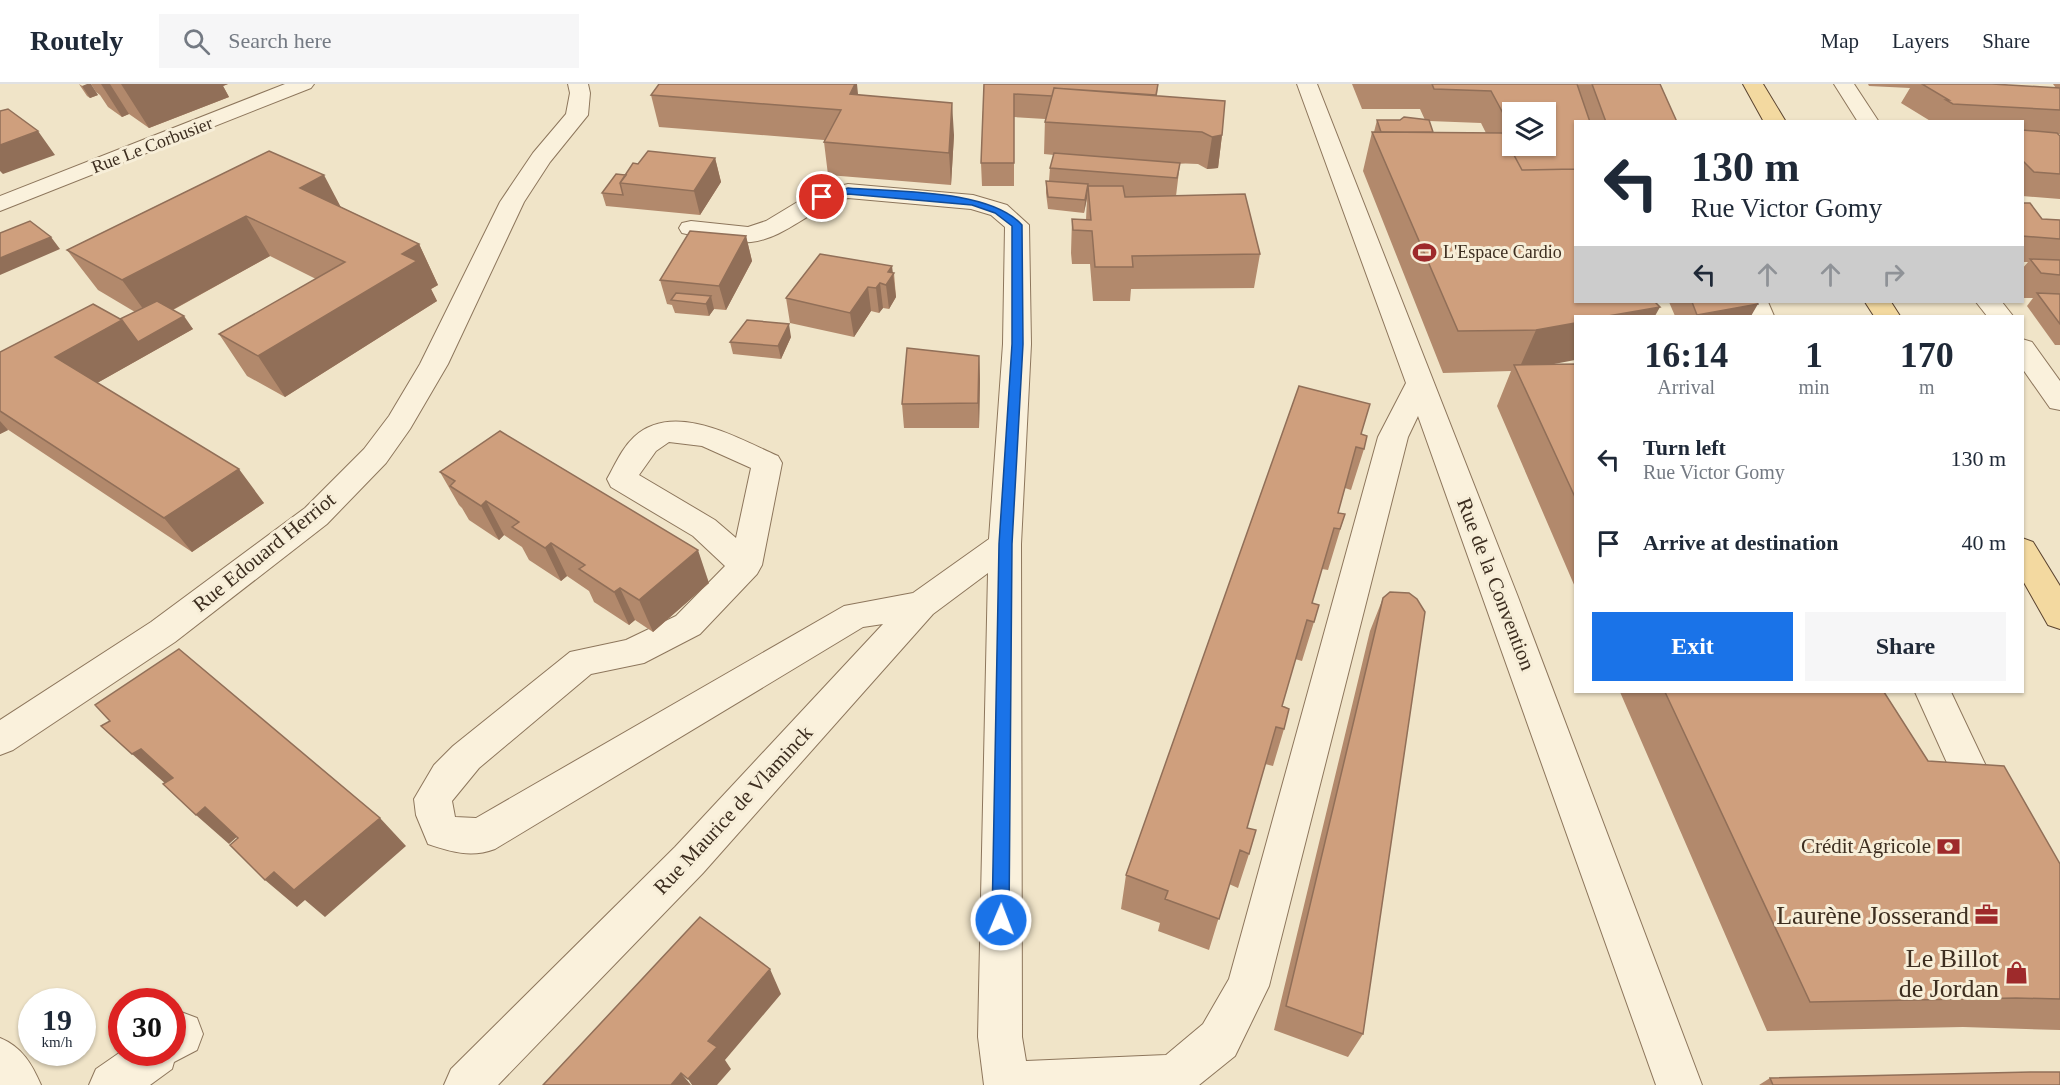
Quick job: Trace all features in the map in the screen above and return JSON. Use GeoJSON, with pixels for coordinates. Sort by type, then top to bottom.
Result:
{"type":"FeatureCollection","features":[{"type":"Feature","properties":{"kind":"main road"},"geometry":{"type":"LineString","coordinates":[[1753,84],[1773,120]]}},
{"type":"Feature","properties":{"kind":"main road"},"geometry":{"type":"LineString","coordinates":[[2024,553],[2060,616]]}},
{"type":"Feature","properties":{"kind":"street","name":"Rue Le Corbusier"},"geometry":{"type":"LineString","coordinates":[[0,204],[304,84]]}},
{"type":"Feature","properties":{"kind":"street","name":"Rue Edouard Herriot"},"geometry":{"type":"LineString","coordinates":[[0,739],[192,610],[316,516],[375,456],[400,422],[434,364],[512,202],[541,158],[577,115],[580,93],[578,84]]}},
{"type":"Feature","properties":{"kind":"street","name":"Rue de la Convention"},"geometry":{"type":"LineString","coordinates":[[1307,84],[1501,597],[1679,1085]]}},
{"type":"Feature","properties":{"kind":"street"},"geometry":{"type":"LineString","coordinates":[[1844,84],[1868,120]]}},
{"type":"Feature","properties":{"kind":"street"},"geometry":{"type":"LineString","coordinates":[[692,228],[750,235],[775,226],[822,197],[848,191],[973,202],[999,210],[1017,225],[1017,344],[1005,544],[1000,1037],[1007,1085],[1174,1077],[1219,1040],[1248,986],[1393,437],[1419,382]]}},
{"type":"Feature","properties":{"kind":"street"},"geometry":{"type":"LineString","coordinates":[[1990,303],[1999,315]]}},
{"type":"Feature","properties":{"kind":"street"},"geometry":{"type":"LineString","coordinates":[[2024,351],[2060,402]]}},
{"type":"Feature","properties":{"kind":"street"},"geometry":{"type":"LineString","coordinates":[[746,565],[704,528],[622,479],[634,456],[656,436],[693,431],[766,463],[746,565],[688,625],[632,653],[582,662],[466,757],[447,777],[433,799],[435,815],[442,831],[459,836],[481,836],[856,615],[921,605]]}},
{"type":"Feature","properties":{"kind":"street","name":"Rue Maurice de Vlaminck"},"geometry":{"type":"LineString","coordinates":[[467,1085],[689,860],[921,605],[1005,544]]}},
{"type":"Feature","properties":{"kind":"street"},"geometry":{"type":"LineString","coordinates":[[1934,693],[1986,807],[2003,837]]}},
{"type":"Feature","properties":{"kind":"street"},"geometry":{"type":"LineString","coordinates":[[0,1060],[18,1085]]}},
{"type":"Feature","properties":{"kind":"street"},"geometry":{"type":"LineString","coordinates":[[112,1085],[138,1066]]}},
{"type":"Feature","properties":{"kind":"building"},"geometry":{"type":"Polygon","coordinates":[[[659,84],[855,84],[850,94],[952,103],[949,153],[824,142],[841,110],[651,95],[659,84]]]}},
{"type":"Feature","properties":{"kind":"building"},"geometry":{"type":"Polygon","coordinates":[[[984,84],[1158,84],[1156,95],[1054,88],[1052,96],[1014,94],[1014,163],[981,163],[984,84]]]}},
{"type":"Feature","properties":{"kind":"building"},"geometry":{"type":"Polygon","coordinates":[[[1432,84],[1577,84],[1589,120],[1574,120],[1574,169],[1522,170],[1515,156],[1556,156],[1556,102],[1502,102],[1502,111],[1491,91],[1434,89],[1432,84]]]}},
{"type":"Feature","properties":{"kind":"building"},"geometry":{"type":"Polygon","coordinates":[[[1592,84],[1660,84],[1676,120],[1605,120],[1592,84]]]}},
{"type":"Feature","properties":{"kind":"building"},"geometry":{"type":"Polygon","coordinates":[[[1922,84],[1992,84],[2060,88],[2060,110],[1953,104],[1922,84]]]}},
{"type":"Feature","properties":{"kind":"building"},"geometry":{"type":"Polygon","coordinates":[[[1054,88],[1225,101],[1222,135],[1212,137],[1202,132],[1045,122],[1054,88]]]}},
{"type":"Feature","properties":{"kind":"building"},"geometry":{"type":"Polygon","coordinates":[[[8,109],[38,131],[0,145],[0,111],[8,109]]]}},
{"type":"Feature","properties":{"kind":"building"},"geometry":{"type":"Polygon","coordinates":[[[1404,117],[1429,120],[1433,132],[1381,132],[1377,120],[1400,120],[1404,117]]]}},
{"type":"Feature","properties":{"kind":"building"},"geometry":{"type":"Polygon","coordinates":[[[2024,130],[2057,133],[2060,136],[2060,174],[2034,172],[2024,162],[2024,130]]]}},
{"type":"Feature","properties":{"kind":"building"},"geometry":{"type":"Polygon","coordinates":[[[1372,132],[1502,133],[1502,156],[1514,156],[1522,170],[1574,169],[1574,303],[1656,303],[1660,307],[1614,315],[1574,315],[1574,323],[1536,330],[1458,331],[1372,132]]]}},
{"type":"Feature","properties":{"kind":"building"},"geometry":{"type":"Polygon","coordinates":[[[269,151],[324,175],[300,188],[419,244],[402,254],[417,261],[258,356],[219,334],[345,262],[246,216],[122,280],[67,250],[269,151]]]}},
{"type":"Feature","properties":{"kind":"building"},"geometry":{"type":"Polygon","coordinates":[[[648,151],[715,158],[694,191],[620,183],[633,163],[638,164],[648,151]]]}},
{"type":"Feature","properties":{"kind":"building"},"geometry":{"type":"Polygon","coordinates":[[[1054,153],[1180,163],[1177,178],[1050,168],[1054,153]]]}},
{"type":"Feature","properties":{"kind":"building"},"geometry":{"type":"Polygon","coordinates":[[[616,174],[626,175],[620,183],[623,195],[602,193],[616,174]]]}},
{"type":"Feature","properties":{"kind":"building"},"geometry":{"type":"Polygon","coordinates":[[[1046,181],[1088,184],[1085,200],[1048,197],[1046,181]]]}},
{"type":"Feature","properties":{"kind":"building"},"geometry":{"type":"Polygon","coordinates":[[[1088,186],[1123,186],[1125,197],[1245,194],[1260,254],[1132,256],[1133,267],[1095,267],[1092,231],[1073,230],[1072,219],[1091,220],[1088,186]]]}},
{"type":"Feature","properties":{"kind":"building"},"geometry":{"type":"Polygon","coordinates":[[[2024,203],[2030,203],[2042,219],[2060,220],[2060,239],[2024,236],[2024,203]]]}},
{"type":"Feature","properties":{"kind":"building"},"geometry":{"type":"Polygon","coordinates":[[[30,221],[51,237],[0,258],[0,233],[30,221]]]}},
{"type":"Feature","properties":{"kind":"building"},"geometry":{"type":"Polygon","coordinates":[[[690,231],[746,236],[719,286],[660,280],[690,231]]]}},
{"type":"Feature","properties":{"kind":"building"},"geometry":{"type":"Polygon","coordinates":[[[820,254],[892,266],[888,272],[894,273],[886,285],[880,283],[876,288],[868,287],[850,313],[786,298],[820,254]]]}},
{"type":"Feature","properties":{"kind":"building"},"geometry":{"type":"Polygon","coordinates":[[[2030,259],[2060,260],[2060,275],[2041,273],[2030,259]]]}},
{"type":"Feature","properties":{"kind":"building"},"geometry":{"type":"Polygon","coordinates":[[[676,293],[711,296],[706,304],[671,300],[676,293]]]}},
{"type":"Feature","properties":{"kind":"building"},"geometry":{"type":"Polygon","coordinates":[[[2037,293],[2060,294],[2060,324],[2037,293]]]}},
{"type":"Feature","properties":{"kind":"building"},"geometry":{"type":"Polygon","coordinates":[[[157,301],[184,316],[138,342],[120,319],[157,301]]]}},
{"type":"Feature","properties":{"kind":"building"},"geometry":{"type":"Polygon","coordinates":[[[1692,303],[1758,304],[1697,315],[1692,303]]]}},
{"type":"Feature","properties":{"kind":"building"},"geometry":{"type":"Polygon","coordinates":[[[93,304],[122,320],[55,357],[239,469],[164,518],[0,411],[0,352],[93,304]]]}},
{"type":"Feature","properties":{"kind":"building"},"geometry":{"type":"Polygon","coordinates":[[[747,320],[789,324],[778,346],[730,342],[747,320]]]}},
{"type":"Feature","properties":{"kind":"building"},"geometry":{"type":"Polygon","coordinates":[[[907,348],[979,356],[978,403],[902,404],[907,348]]]}},
{"type":"Feature","properties":{"kind":"building"},"geometry":{"type":"Polygon","coordinates":[[[1574,364],[1574,495],[1514,365],[1574,364]]]}},
{"type":"Feature","properties":{"kind":"building"},"geometry":{"type":"Polygon","coordinates":[[[1299,386],[1370,404],[1361,434],[1367,436],[1364,449],[1356,447],[1338,513],[1345,514],[1340,529],[1334,528],[1312,603],[1319,605],[1314,622],[1307,620],[1282,706],[1289,709],[1284,729],[1276,727],[1247,828],[1256,830],[1249,854],[1240,850],[1219,919],[1165,899],[1168,891],[1126,875],[1299,386]]]}},
{"type":"Feature","properties":{"kind":"building"},"geometry":{"type":"Polygon","coordinates":[[[500,431],[698,550],[639,600],[620,588],[614,592],[579,569],[585,565],[551,543],[545,548],[512,527],[519,522],[486,501],[481,506],[450,486],[455,481],[440,472],[500,431]]]}},
{"type":"Feature","properties":{"kind":"building"},"geometry":{"type":"Polygon","coordinates":[[[1390,592],[1409,593],[1417,599],[1425,612],[1363,1034],[1286,1006],[1383,598],[1390,592]]]}},
{"type":"Feature","properties":{"kind":"building"},"geometry":{"type":"Polygon","coordinates":[[[179,649],[380,818],[294,890],[274,872],[265,880],[230,845],[238,838],[205,807],[196,815],[163,784],[173,778],[141,749],[132,754],[101,726],[110,721],[95,705],[179,649]]]}},
{"type":"Feature","properties":{"kind":"building"},"geometry":{"type":"Polygon","coordinates":[[[1665,693],[1885,693],[1928,761],[2004,766],[2060,864],[2060,999],[1810,1002],[1665,693]]]}},
{"type":"Feature","properties":{"kind":"building"},"geometry":{"type":"Polygon","coordinates":[[[700,917],[770,969],[708,1041],[717,1047],[688,1079],[681,1073],[671,1085],[543,1085],[700,917]]]}},
{"type":"Feature","properties":{"kind":"building"},"geometry":{"type":"Polygon","coordinates":[[[2060,1072],[2060,1085],[1773,1085],[1770,1078],[2060,1072]]]}},
{"type":"Feature","properties":{"kind":"place","name":"L'Espace Cardio"},"geometry":{"type":"Point","coordinates":[1425,252]}},
{"type":"Feature","properties":{"kind":"place","name":"Crédit Agricole"},"geometry":{"type":"Point","coordinates":[1949,846]}},
{"type":"Feature","properties":{"kind":"place","name":"Laurène Josserand"},"geometry":{"type":"Point","coordinates":[1987,915]}},
{"type":"Feature","properties":{"kind":"place","name":"Le Billot de Jordan"},"geometry":{"type":"Point","coordinates":[2017,973]}},
{"type":"Feature","properties":{"kind":"route"},"geometry":{"type":"LineString","coordinates":[[822,197],[848,191],[973,202],[999,210],[1017,225],[1017,344],[1005,544],[1001,920]]}}]}
